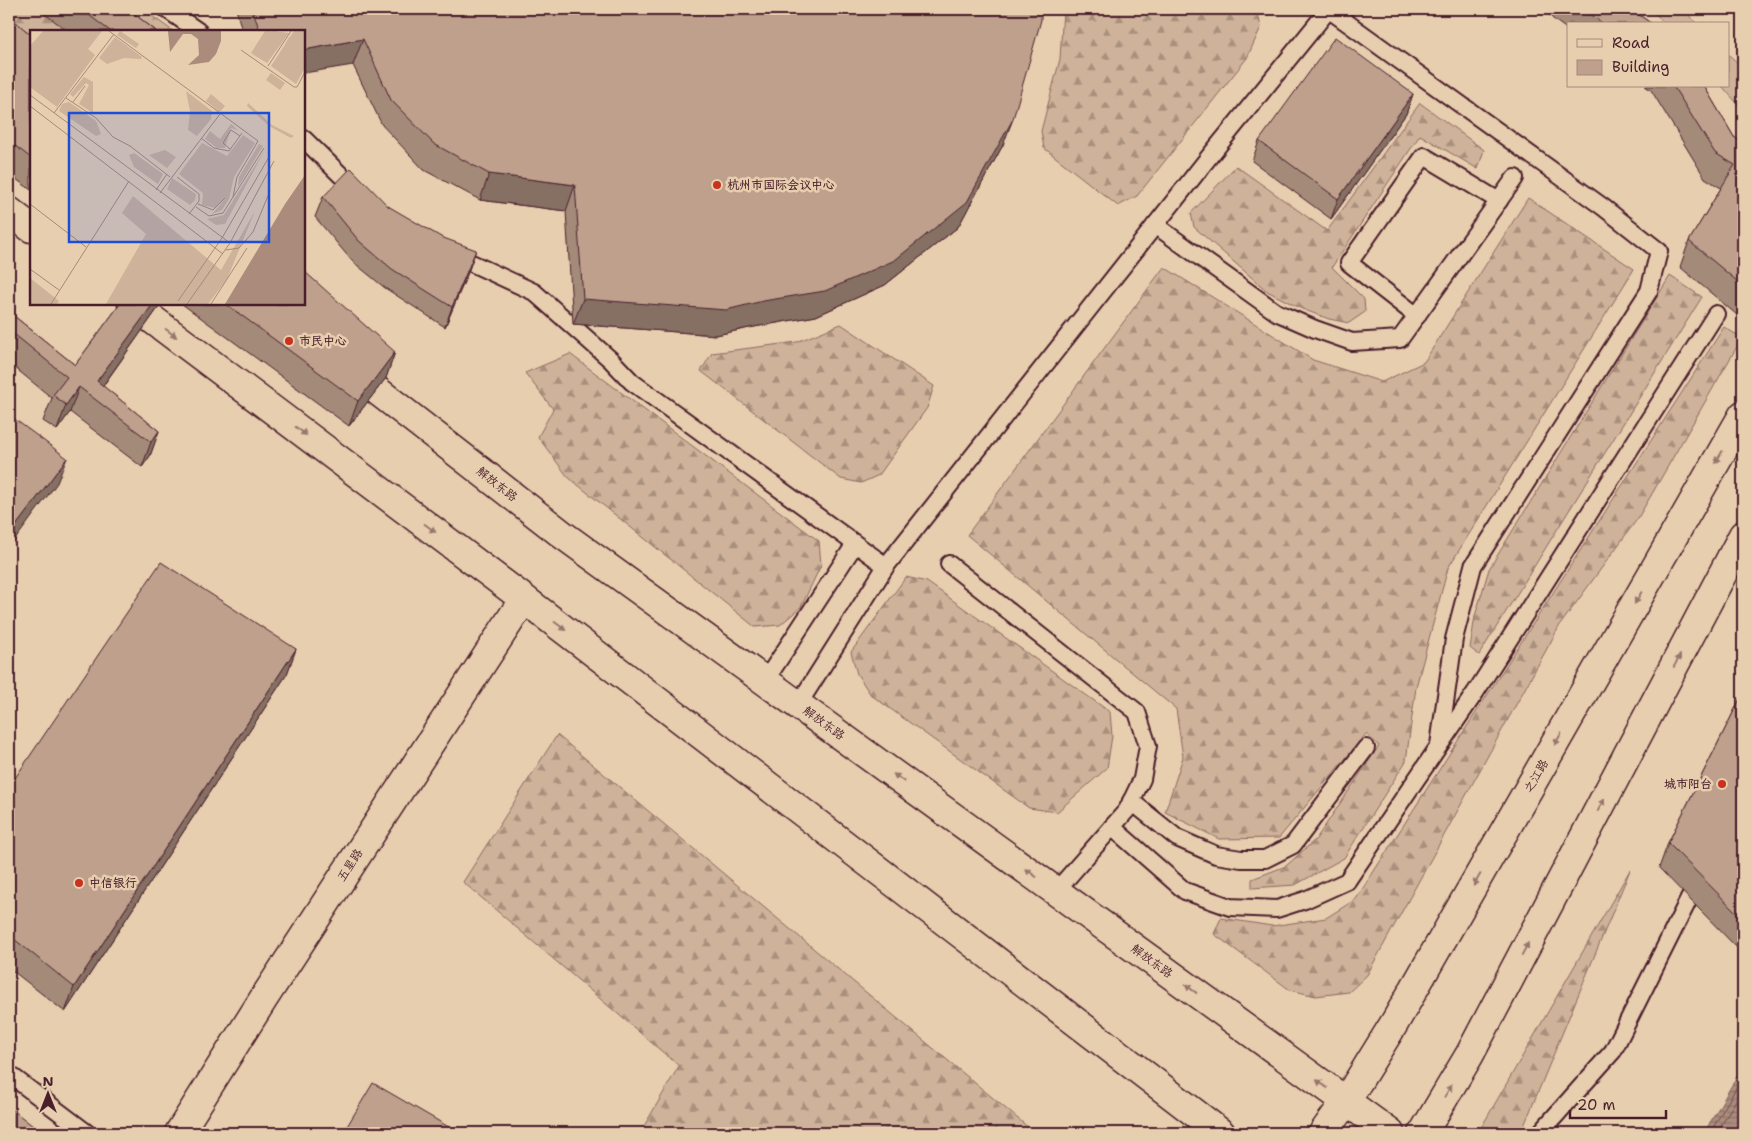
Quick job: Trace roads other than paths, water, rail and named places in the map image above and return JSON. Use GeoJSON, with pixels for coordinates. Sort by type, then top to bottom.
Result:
{"type":"FeatureCollection","features":[{"type":"Feature","properties":{"kind":"main road"},"geometry":{"type":"LineString","coordinates":[[9,211],[30,227]]}},
{"type":"Feature","properties":{"kind":"main road"},"geometry":{"type":"LineString","coordinates":[[133,305],[524,599],[1221,1133]]}},
{"type":"Feature","properties":{"kind":"main road","name":"解放东路"},"geometry":{"type":"LineString","coordinates":[[328,352],[563,535],[1390,1133]]}},
{"type":"Feature","properties":{"kind":"main road","name":"之江路"},"geometry":{"type":"LineString","coordinates":[[1323,1133],[1346,1101],[1400,1014],[1743,415]]}},
{"type":"Feature","properties":{"kind":"main road"},"geometry":{"type":"LineString","coordinates":[[1423,1133],[1470,1054],[1743,535]]}},
{"type":"Feature","properties":{"kind":"main road","name":"五星路"},"geometry":{"type":"LineString","coordinates":[[178,1133],[274,982],[524,599]]}},
{"type":"Feature","properties":{"kind":"lane"},"geometry":{"type":"LineString","coordinates":[[166,9],[197,30]]}},
{"type":"Feature","properties":{"kind":"lane"},"geometry":{"type":"LineString","coordinates":[[798,705],[886,566],[1328,9],[1595,202],[1659,251],[1649,291],[1473,566],[1454,639],[1439,745]]}},
{"type":"Feature","properties":{"kind":"lane"},"geometry":{"type":"LineString","coordinates":[[305,140],[370,203]]}},
{"type":"Feature","properties":{"kind":"lane"},"geometry":{"type":"LineString","coordinates":[[1417,316],[1349,263],[1424,156],[1499,201]]}},
{"type":"Feature","properties":{"kind":"lane"},"geometry":{"type":"LineString","coordinates":[[1155,225],[1276,312],[1352,342],[1400,340],[1515,178]]}},
{"type":"Feature","properties":{"kind":"lane"},"geometry":{"type":"LineString","coordinates":[[435,247],[534,292],[611,360],[632,382],[886,566]]}},
{"type":"Feature","properties":{"kind":"lane"},"geometry":{"type":"LineString","coordinates":[[1112,827],[1185,892],[1230,906],[1277,909],[1305,900],[1347,881],[1480,685],[1716,314]]}},
{"type":"Feature","properties":{"kind":"lane"},"geometry":{"type":"LineString","coordinates":[[765,681],[855,544]]}},
{"type":"Feature","properties":{"kind":"lane"},"geometry":{"type":"LineString","coordinates":[[949,564],[1137,712],[1148,746],[1142,779],[1127,810],[1056,892]]}},
{"type":"Feature","properties":{"kind":"lane"},"geometry":{"type":"LineString","coordinates":[[1131,801],[1177,838],[1185,842],[1216,855],[1241,859],[1265,859],[1292,845],[1366,748]]}},
{"type":"Feature","properties":{"kind":"lane"},"geometry":{"type":"LineString","coordinates":[[1540,1133],[1613,1051],[1704,868]]}},
{"type":"Feature","properties":{"kind":"lane"},"geometry":{"type":"LineString","coordinates":[[9,1074],[87,1133]]}},
{"type":"Feature","properties":{"kind":"water"},"geometry":{"type":"Polygon","coordinates":[[[1743,1066],[1743,1133],[1704,1133],[1743,1066]]]}},
{"type":"Feature","properties":{"kind":"place","name":"杭州市国际会议中心"},"geometry":{"type":"Point","coordinates":[717,185]}},
{"type":"Feature","properties":{"kind":"place","name":"市民中心"},"geometry":{"type":"Point","coordinates":[289,341]}},
{"type":"Feature","properties":{"kind":"place","name":"城市阳台"},"geometry":{"type":"Point","coordinates":[1722,784]}},
{"type":"Feature","properties":{"kind":"place","name":"中信银行"},"geometry":{"type":"Point","coordinates":[79,883]}}]}
